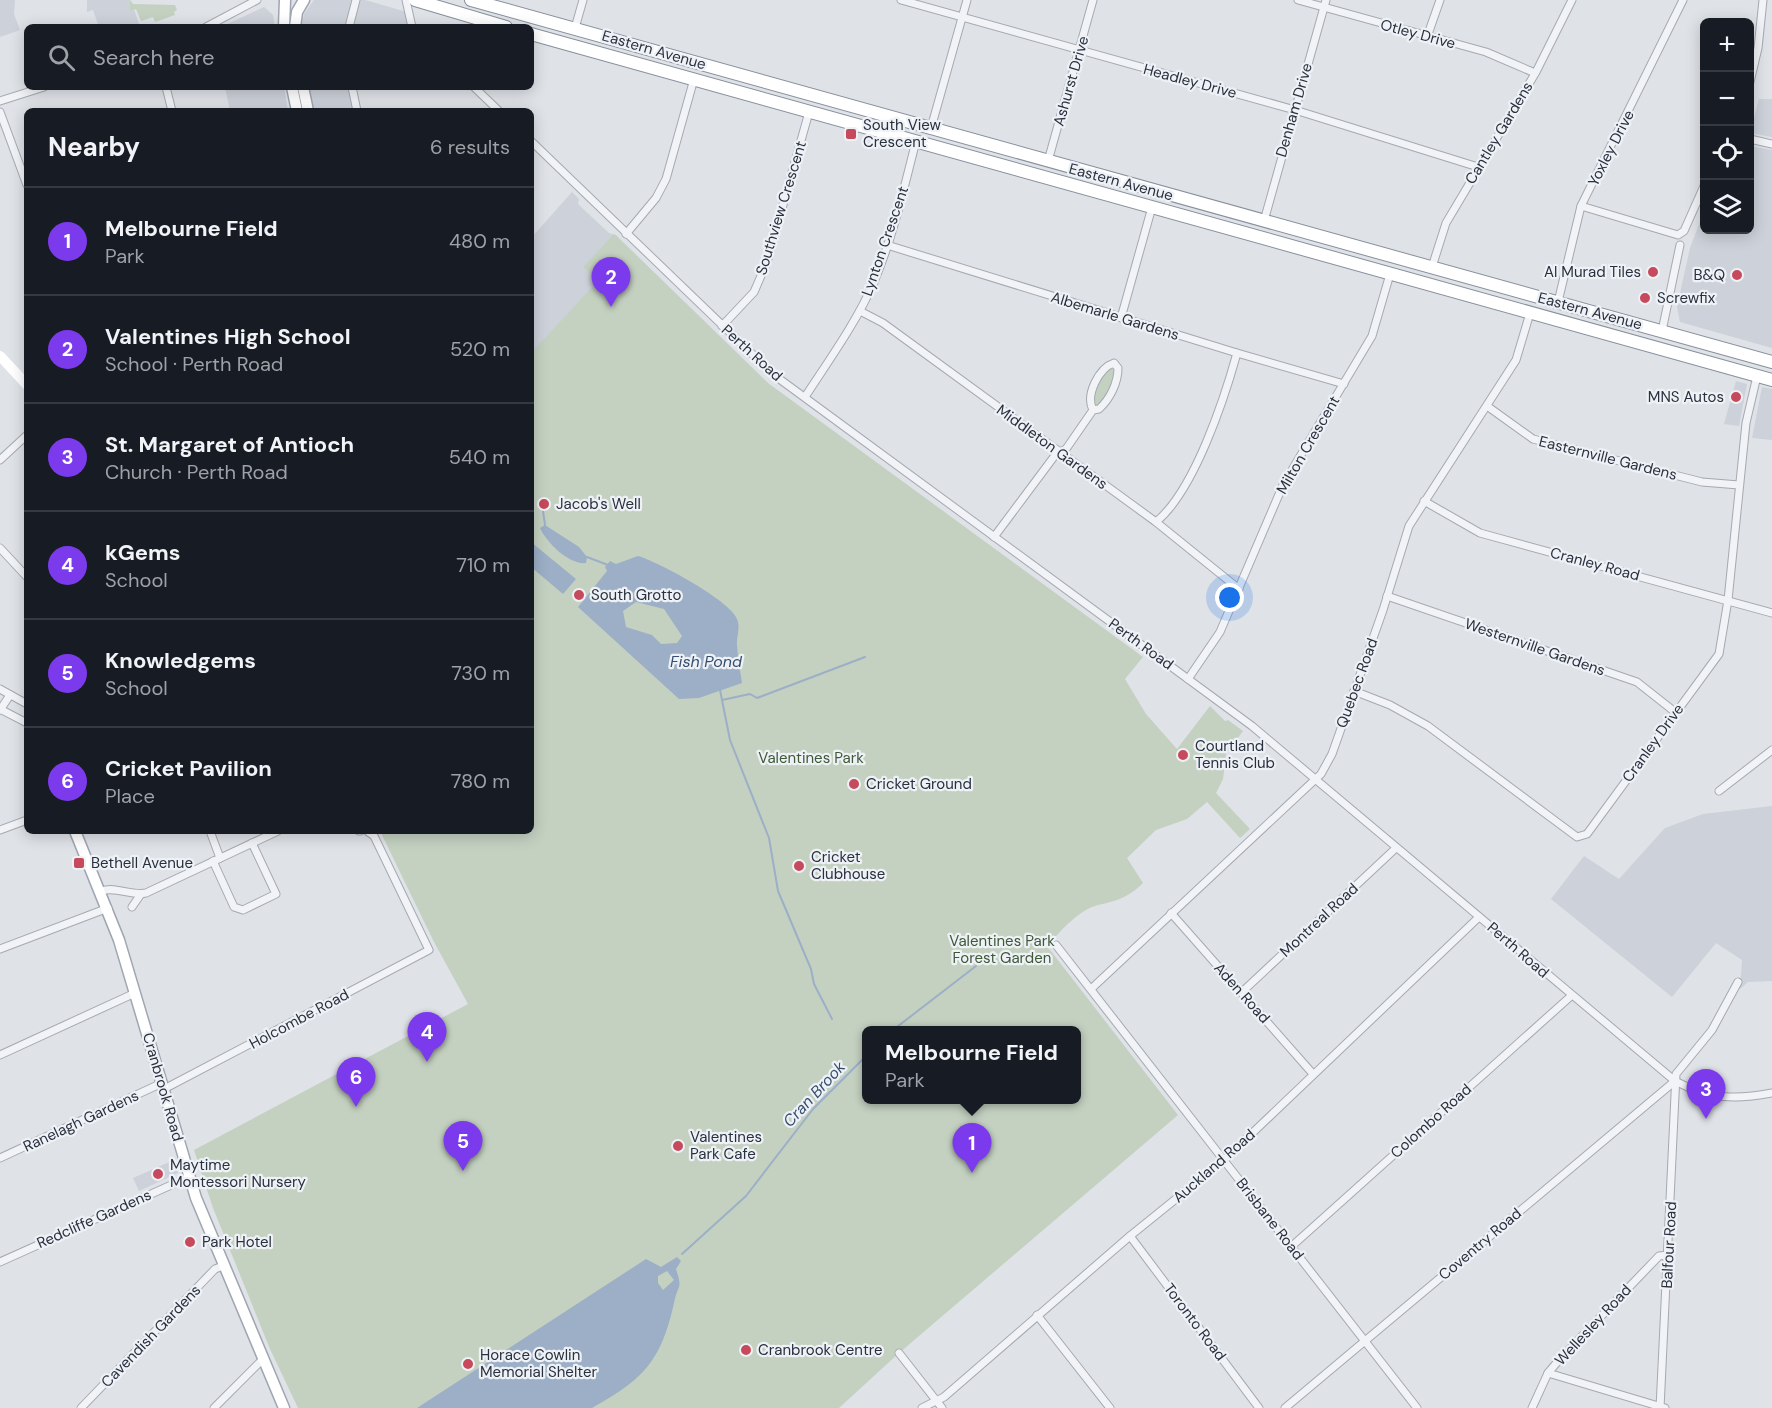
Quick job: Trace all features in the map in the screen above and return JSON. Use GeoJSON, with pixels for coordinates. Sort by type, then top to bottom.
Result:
{"type":"FeatureCollection","features":[{"type":"Feature","properties":{"kind":"highway"},"geometry":{"type":"LineString","coordinates":[[415,0],[496,24]]}},
{"type":"Feature","properties":{"kind":"highway","name":"Eastern Avenue"},"geometry":{"type":"LineString","coordinates":[[471,0],[1772,362]]}},
{"type":"Feature","properties":{"kind":"highway","name":"Eastern Avenue"},"geometry":{"type":"LineString","coordinates":[[534,35],[1772,380]]}},
{"type":"Feature","properties":{"kind":"main road"},"geometry":{"type":"LineString","coordinates":[[284,24],[285,0]]}},
{"type":"Feature","properties":{"kind":"main road"},"geometry":{"type":"LineString","coordinates":[[295,24],[297,12],[304,0]]}},
{"type":"Feature","properties":{"kind":"main road"},"geometry":{"type":"LineString","coordinates":[[293,90],[296,108]]}},
{"type":"Feature","properties":{"kind":"main road"},"geometry":{"type":"LineString","coordinates":[[304,90],[307,108]]}},
{"type":"Feature","properties":{"kind":"main road"},"geometry":{"type":"LineString","coordinates":[[0,356],[24,382]]}},
{"type":"Feature","properties":{"kind":"main road","name":"Cranbrook Road"},"geometry":{"type":"LineString","coordinates":[[76,834],[108,908],[189,1177],[223,1266],[284,1408]]}},
{"type":"Feature","properties":{"kind":"street"},"geometry":{"type":"LineString","coordinates":[[212,24],[257,0]]}},
{"type":"Feature","properties":{"kind":"street"},"geometry":{"type":"LineString","coordinates":[[350,24],[356,0]]}},
{"type":"Feature","properties":{"kind":"street"},"geometry":{"type":"LineString","coordinates":[[406,0],[411,24]]}},
{"type":"Feature","properties":{"kind":"street"},"geometry":{"type":"LineString","coordinates":[[575,28],[583,0]]}},
{"type":"Feature","properties":{"kind":"street","name":"Headley Drive"},"geometry":{"type":"LineString","coordinates":[[901,0],[1295,110],[1479,167]]}},
{"type":"Feature","properties":{"kind":"street"},"geometry":{"type":"LineString","coordinates":[[931,128],[967,0]]}},
{"type":"Feature","properties":{"kind":"street","name":"Ashurst Drive"},"geometry":{"type":"LineString","coordinates":[[1048,162],[1093,0]]}},
{"type":"Feature","properties":{"kind":"street","name":"Otley Drive"},"geometry":{"type":"LineString","coordinates":[[1298,0],[1325,4],[1427,37],[1486,52],[1535,73]]}},
{"type":"Feature","properties":{"kind":"street"},"geometry":{"type":"LineString","coordinates":[[1427,37],[1440,0]]}},
{"type":"Feature","properties":{"kind":"street","name":"Cantley Gardens"},"geometry":{"type":"LineString","coordinates":[[1432,267],[1446,223],[1535,73],[1572,0]]}},
{"type":"Feature","properties":{"kind":"street","name":"Yoxley Drive"},"geometry":{"type":"LineString","coordinates":[[1558,302],[1581,206],[1683,0]]}},
{"type":"Feature","properties":{"kind":"street"},"geometry":{"type":"LineString","coordinates":[[1752,72],[1758,48],[1763,0]]}},
{"type":"Feature","properties":{"kind":"street","name":"Denham Drive"},"geometry":{"type":"LineString","coordinates":[[1264,220],[1325,4]]}},
{"type":"Feature","properties":{"kind":"street"},"geometry":{"type":"LineString","coordinates":[[626,234],[656,198],[666,179],[694,79]]}},
{"type":"Feature","properties":{"kind":"street"},"geometry":{"type":"LineString","coordinates":[[0,101],[35,90]]}},
{"type":"Feature","properties":{"kind":"street"},"geometry":{"type":"LineString","coordinates":[[167,90],[171,108]]}},
{"type":"Feature","properties":{"kind":"street"},"geometry":{"type":"LineString","coordinates":[[353,90],[356,108]]}},
{"type":"Feature","properties":{"kind":"street"},"geometry":{"type":"LineString","coordinates":[[477,90],[496,108]]}},
{"type":"Feature","properties":{"kind":"street"},"geometry":{"type":"LineString","coordinates":[[0,112],[24,177]]}},
{"type":"Feature","properties":{"kind":"street","name":"Southview Crescent"},"geometry":{"type":"LineString","coordinates":[[722,326],[754,292],[767,262],[808,112]]}},
{"type":"Feature","properties":{"kind":"street"},"geometry":{"type":"LineString","coordinates":[[1754,140],[1772,144]]}},
{"type":"Feature","properties":{"kind":"street","name":"Lynton Crescent"},"geometry":{"type":"LineString","coordinates":[[805,397],[860,311],[887,245],[916,141]]}},
{"type":"Feature","properties":{"kind":"street","name":"Perth Road"},"geometry":{"type":"LineString","coordinates":[[534,147],[774,375],[1252,726],[1675,1082],[1697,1093],[1719,1098],[1748,1098],[1772,1093]]}},
{"type":"Feature","properties":{"kind":"street"},"geometry":{"type":"LineString","coordinates":[[1581,206],[1678,235],[1684,231],[1700,195]]}},
{"type":"Feature","properties":{"kind":"street"},"geometry":{"type":"LineString","coordinates":[[1121,318],[1152,207]]}},
{"type":"Feature","properties":{"kind":"street","name":"Albemarle Gardens"},"geometry":{"type":"LineString","coordinates":[[887,245],[1344,384]]}},
{"type":"Feature","properties":{"kind":"street"},"geometry":{"type":"LineString","coordinates":[[1662,331],[1680,245]]}},
{"type":"Feature","properties":{"kind":"street","name":"Milton Crescent"},"geometry":{"type":"LineString","coordinates":[[1188,679],[1220,632],[1283,485],[1372,336],[1390,274]]}},
{"type":"Feature","properties":{"kind":"street","name":"Middleton Gardens"},"geometry":{"type":"LineString","coordinates":[[860,311],[891,329],[1156,522],[1239,590]]}},
{"type":"Feature","properties":{"kind":"street","name":"Quebec Road"},"geometry":{"type":"LineString","coordinates":[[1091,989],[1315,778],[1332,754],[1388,596],[1409,526],[1518,356],[1530,313]]}},
{"type":"Feature","properties":{"kind":"street"},"geometry":{"type":"LineString","coordinates":[[1156,522],[1176,500],[1190,477],[1227,389],[1237,353]]}},
{"type":"Feature","properties":{"kind":"street"},"geometry":{"type":"LineString","coordinates":[[994,537],[1049,463],[1066,449],[1093,410],[1090,399],[1095,384],[1105,368],[1114,363],[1118,368],[1118,374],[1112,391],[1103,406],[1097,411],[1093,410]]}},
{"type":"Feature","properties":{"kind":"street","name":"Cranley Drive"},"geometry":{"type":"LineString","coordinates":[[1354,691],[1390,705],[1428,726],[1576,837],[1587,834],[1719,654],[1728,600],[1746,423],[1757,376]]}},
{"type":"Feature","properties":{"kind":"street","name":"Easternville Gardens"},"geometry":{"type":"LineString","coordinates":[[1487,406],[1533,440],[1702,482],[1739,485]]}},
{"type":"Feature","properties":{"kind":"street"},"geometry":{"type":"LineString","coordinates":[[0,460],[24,438]]}},
{"type":"Feature","properties":{"kind":"street","name":"Cranley Road"},"geometry":{"type":"LineString","coordinates":[[1424,501],[1480,533],[1772,613]]}},
{"type":"Feature","properties":{"kind":"street"},"geometry":{"type":"LineString","coordinates":[[0,548],[24,575]]}},
{"type":"Feature","properties":{"kind":"street","name":"Westernville Gardens"},"geometry":{"type":"LineString","coordinates":[[1388,596],[1637,682],[1675,712]]}},
{"type":"Feature","properties":{"kind":"street"},"geometry":{"type":"LineString","coordinates":[[0,689],[24,702]]}},
{"type":"Feature","properties":{"kind":"street"},"geometry":{"type":"LineString","coordinates":[[10,695],[0,710],[24,722]]}},
{"type":"Feature","properties":{"kind":"street"},"geometry":{"type":"LineString","coordinates":[[1719,791],[1772,750]]}},
{"type":"Feature","properties":{"kind":"street"},"geometry":{"type":"LineString","coordinates":[[0,830],[24,821]]}},
{"type":"Feature","properties":{"kind":"street"},"geometry":{"type":"LineString","coordinates":[[211,834],[216,860],[234,907],[243,909],[276,894],[252,843]]}},
{"type":"Feature","properties":{"kind":"street"},"geometry":{"type":"LineString","coordinates":[[132,908],[141,894],[272,834]]}},
{"type":"Feature","properties":{"kind":"street","name":"Holcombe Road"},"geometry":{"type":"LineString","coordinates":[[163,1086],[429,950],[371,834]]}},
{"type":"Feature","properties":{"kind":"street","name":"Montreal Road"},"geometry":{"type":"LineString","coordinates":[[1242,992],[1396,848]]}},
{"type":"Feature","properties":{"kind":"street"},"geometry":{"type":"LineString","coordinates":[[101,891],[117,889],[141,894]]}},
{"type":"Feature","properties":{"kind":"street"},"geometry":{"type":"LineString","coordinates":[[0,949],[108,908]]}},
{"type":"Feature","properties":{"kind":"street","name":"Aden Road"},"geometry":{"type":"LineString","coordinates":[[1171,913],[1313,1074]]}},
{"type":"Feature","properties":{"kind":"street","name":"Auckland Road"},"geometry":{"type":"LineString","coordinates":[[922,1408],[937,1401],[1130,1236],[1224,1160],[1479,917]]}},
{"type":"Feature","properties":{"kind":"street","name":"Brisbane Road"},"geometry":{"type":"LineString","coordinates":[[1056,945],[1417,1408]]}},
{"type":"Feature","properties":{"kind":"street"},"geometry":{"type":"LineString","coordinates":[[1675,1082],[1676,1074],[1712,1030],[1738,982]]}},
{"type":"Feature","properties":{"kind":"street"},"geometry":{"type":"LineString","coordinates":[[0,1055],[135,993]]}},
{"type":"Feature","properties":{"kind":"street","name":"Colombo Road"},"geometry":{"type":"LineString","coordinates":[[1292,1246],[1571,996]]}},
{"type":"Feature","properties":{"kind":"street","name":"Balfour Road"},"geometry":{"type":"LineString","coordinates":[[1662,1408],[1675,1082]]}},
{"type":"Feature","properties":{"kind":"street","name":"Coventry Road"},"geometry":{"type":"LineString","coordinates":[[1285,1408],[1675,1082]]}},
{"type":"Feature","properties":{"kind":"street","name":"Ranelagh Gardens"},"geometry":{"type":"LineString","coordinates":[[0,1158],[163,1086]]}},
{"type":"Feature","properties":{"kind":"street","name":"Redcliffe Gardens"},"geometry":{"type":"LineString","coordinates":[[0,1262],[189,1177]]}},
{"type":"Feature","properties":{"kind":"street","name":"Toronto Road"},"geometry":{"type":"LineString","coordinates":[[1130,1236],[1259,1408]]}},
{"type":"Feature","properties":{"kind":"street","name":"Wellesley Road"},"geometry":{"type":"LineString","coordinates":[[1532,1408],[1548,1373],[1576,1339],[1659,1256],[1668,1255]]}},
{"type":"Feature","properties":{"kind":"street","name":"Cavendish Gardens"},"geometry":{"type":"LineString","coordinates":[[81,1408],[215,1269],[223,1266]]}},
{"type":"Feature","properties":{"kind":"street"},"geometry":{"type":"LineString","coordinates":[[1037,1315],[1110,1408]]}},
{"type":"Feature","properties":{"kind":"street"},"geometry":{"type":"LineString","coordinates":[[900,1353],[942,1408]]}},
{"type":"Feature","properties":{"kind":"street"},"geometry":{"type":"LineString","coordinates":[[214,1408],[263,1359]]}},
{"type":"Feature","properties":{"kind":"street"},"geometry":{"type":"LineString","coordinates":[[1548,1373],[1662,1408]]}},
{"type":"Feature","properties":{"kind":"shaded area"},"geometry":{"type":"Polygon","coordinates":[[[0,0],[15,0],[14,14],[20,30],[0,37],[0,0]]]}},
{"type":"Feature","properties":{"kind":"shaded area"},"geometry":{"type":"Polygon","coordinates":[[[87,0],[130,0],[130,11],[134,9],[139,24],[98,24],[93,10],[87,12],[87,0]]]}},
{"type":"Feature","properties":{"kind":"shaded area"},"geometry":{"type":"Polygon","coordinates":[[[314,0],[365,0],[407,12],[410,24],[302,24],[304,14],[314,0]]]}},
{"type":"Feature","properties":{"kind":"shaded area"},"geometry":{"type":"Polygon","coordinates":[[[264,7],[273,15],[274,24],[227,24],[264,7]]]}},
{"type":"Feature","properties":{"kind":"shaded area"},"geometry":{"type":"Polygon","coordinates":[[[226,90],[284,90],[288,108],[229,108],[226,90]]]}},
{"type":"Feature","properties":{"kind":"shaded area"},"geometry":{"type":"Polygon","coordinates":[[[310,90],[356,90],[359,108],[313,108],[310,90]]]}},
{"type":"Feature","properties":{"kind":"shaded area"},"geometry":{"type":"Polygon","coordinates":[[[1759,99],[1772,99],[1772,137],[1754,134],[1754,118],[1759,99]]]}},
{"type":"Feature","properties":{"kind":"shaded area"},"geometry":{"type":"Polygon","coordinates":[[[1754,147],[1772,150],[1772,348],[1680,322],[1677,307],[1690,248],[1700,222],[1700,234],[1754,234],[1754,147]]]}},
{"type":"Feature","properties":{"kind":"shaded area"},"geometry":{"type":"Polygon","coordinates":[[[572,192],[579,199],[578,204],[609,233],[616,235],[768,383],[534,376],[534,235],[572,192]]]}},
{"type":"Feature","properties":{"kind":"shaded area"},"geometry":{"type":"Polygon","coordinates":[[[1736,381],[1747,384],[1739,426],[1724,424],[1736,381]]]}},
{"type":"Feature","properties":{"kind":"shaded area"},"geometry":{"type":"Polygon","coordinates":[[[1762,387],[1772,389],[1772,440],[1752,438],[1762,387]]]}},
{"type":"Feature","properties":{"kind":"shaded area"},"geometry":{"type":"Polygon","coordinates":[[[1772,806],[1772,981],[1748,982],[1740,989],[1742,960],[1716,943],[1672,997],[1551,899],[1584,856],[1619,879],[1665,828],[1703,814],[1772,806]]]}},
{"type":"Feature","properties":{"kind":"shaded area","name":"Maytime Montessori Nursery"},"geometry":{"type":"Polygon","coordinates":[[[174,1160],[178,1173],[139,1191],[133,1178],[174,1160]]]}},
{"type":"Feature","properties":{"kind":"green space"},"geometry":{"type":"Polygon","coordinates":[[[130,0],[133,4],[175,5],[177,10],[174,12],[175,15],[155,22],[153,17],[141,21],[136,9],[130,11],[130,0]]]}},
{"type":"Feature","properties":{"kind":"green space","name":"Valentines Park"},"geometry":{"type":"Polygon","coordinates":[[[614,234],[768,383],[1143,657],[1125,679],[1146,714],[1177,749],[1210,706],[1225,721],[1228,720],[1243,731],[1226,754],[1223,779],[1216,793],[1250,829],[1240,838],[1207,802],[1187,819],[1156,830],[1127,858],[1143,883],[1122,898],[1083,912],[1047,946],[1178,1115],[899,1353],[839,1408],[298,1408],[270,1349],[213,1208],[194,1150],[468,1004],[434,942],[381,834],[534,834],[534,350],[598,281],[583,267],[614,234]]]}},
{"type":"Feature","properties":{"kind":"green space"},"geometry":{"type":"Polygon","coordinates":[[[1111,368],[1115,371],[1111,387],[1100,405],[1096,406],[1094,396],[1097,385],[1111,368]]]}},
{"type":"Feature","properties":{"kind":"water"},"geometry":{"type":"Polygon","coordinates":[[[545,525],[579,547],[587,557],[586,563],[579,563],[559,552],[540,528],[545,525]]]}},
{"type":"Feature","properties":{"kind":"water"},"geometry":{"type":"Polygon","coordinates":[[[534,544],[576,579],[563,594],[534,570],[534,544]]]}},
{"type":"Feature","properties":{"kind":"water","name":"Fish Pond"},"geometry":{"type":"Polygon","coordinates":[[[638,556],[647,559],[708,592],[732,611],[738,622],[737,646],[742,683],[699,698],[679,699],[578,607],[607,571],[605,567],[610,561],[616,564],[638,556]],[[636,602],[623,611],[626,627],[652,635],[661,644],[677,643],[682,636],[664,609],[636,602]]]}},
{"type":"Feature","properties":{"kind":"water"},"geometry":{"type":"Polygon","coordinates":[[[677,1257],[681,1261],[676,1269],[679,1286],[663,1340],[648,1366],[625,1388],[610,1398],[592,1408],[417,1408],[646,1259],[661,1267],[677,1257]],[[667,1271],[658,1276],[658,1283],[663,1290],[674,1280],[667,1271]]]}},
{"type":"Feature","properties":{"kind":"waterway"},"geometry":{"type":"LineString","coordinates":[[543,511],[545,525]]}},
{"type":"Feature","properties":{"kind":"waterway"},"geometry":{"type":"LineString","coordinates":[[587,557],[608,565]]}},
{"type":"Feature","properties":{"kind":"waterway"},"geometry":{"type":"LineString","coordinates":[[722,700],[750,694],[757,698],[865,657]]}},
{"type":"Feature","properties":{"kind":"waterway"},"geometry":{"type":"LineString","coordinates":[[720,690],[730,740],[769,838],[778,891],[811,969],[814,984],[832,1019]]}},
{"type":"Feature","properties":{"kind":"waterway","name":"Cran Brook"},"geometry":{"type":"LineString","coordinates":[[898,1026],[976,966]]}},
{"type":"Feature","properties":{"kind":"waterway","name":"Cran Brook"},"geometry":{"type":"LineString","coordinates":[[682,1254],[746,1196],[813,1109],[862,1060]]}},
{"type":"Feature","properties":{"kind":"place","name":"South View Crescent"},"geometry":{"type":"Point","coordinates":[851,134]}},
{"type":"Feature","properties":{"kind":"place","name":"Al Murad Tiles"},"geometry":{"type":"Point","coordinates":[1653,272]}},
{"type":"Feature","properties":{"kind":"place","name":"B&Q"},"geometry":{"type":"Point","coordinates":[1737,275]}},
{"type":"Feature","properties":{"kind":"place","name":"Screwfix"},"geometry":{"type":"Point","coordinates":[1645,298]}},
{"type":"Feature","properties":{"kind":"place","name":"Valentines High School"},"geometry":{"type":"Point","coordinates":[611,307]}},
{"type":"Feature","properties":{"kind":"place","name":"MNS Autos"},"geometry":{"type":"Point","coordinates":[1736,397]}},
{"type":"Feature","properties":{"kind":"place","name":"Jacob's Well"},"geometry":{"type":"Point","coordinates":[544,504]}},
{"type":"Feature","properties":{"kind":"place","name":"South Grotto"},"geometry":{"type":"Point","coordinates":[579,595]}},
{"type":"Feature","properties":{"kind":"place","name":"Courtland Tennis Club"},"geometry":{"type":"Point","coordinates":[1183,755]}},
{"type":"Feature","properties":{"kind":"place","name":"Cricket Ground"},"geometry":{"type":"Point","coordinates":[854,784]}},
{"type":"Feature","properties":{"kind":"place","name":"Bethell Avenue"},"geometry":{"type":"Point","coordinates":[79,863]}},
{"type":"Feature","properties":{"kind":"place","name":"Cricket Clubhouse"},"geometry":{"type":"Point","coordinates":[799,866]}},
{"type":"Feature","properties":{"kind":"place","name":"kGems"},"geometry":{"type":"Point","coordinates":[427,1062]}},
{"type":"Feature","properties":{"kind":"place","name":"Cricket Pavilion"},"geometry":{"type":"Point","coordinates":[356,1107]}},
{"type":"Feature","properties":{"kind":"place","name":"St. Margaret of Antioch"},"geometry":{"type":"Point","coordinates":[1706,1119]}},
{"type":"Feature","properties":{"kind":"place","name":"Valentines Park Cafe"},"geometry":{"type":"Point","coordinates":[678,1146]}},
{"type":"Feature","properties":{"kind":"place","name":"Knowledgems"},"geometry":{"type":"Point","coordinates":[463,1171]}},
{"type":"Feature","properties":{"kind":"place","name":"Melbourne Field"},"geometry":{"type":"Point","coordinates":[972,1173]}},
{"type":"Feature","properties":{"kind":"place","name":"Maytime Montessori Nursery"},"geometry":{"type":"Point","coordinates":[158,1174]}},
{"type":"Feature","properties":{"kind":"place","name":"Park Hotel"},"geometry":{"type":"Point","coordinates":[190,1242]}},
{"type":"Feature","properties":{"kind":"place","name":"Cranbrook Centre"},"geometry":{"type":"Point","coordinates":[746,1350]}},
{"type":"Feature","properties":{"kind":"place","name":"Horace Cowlin Memorial Shelter"},"geometry":{"type":"Point","coordinates":[468,1364]}},
{"type":"Feature","properties":{"kind":"park label","name":"Valentines Park Forest Garden"},"geometry":{"type":"Point","coordinates":[1002,950]}}]}
